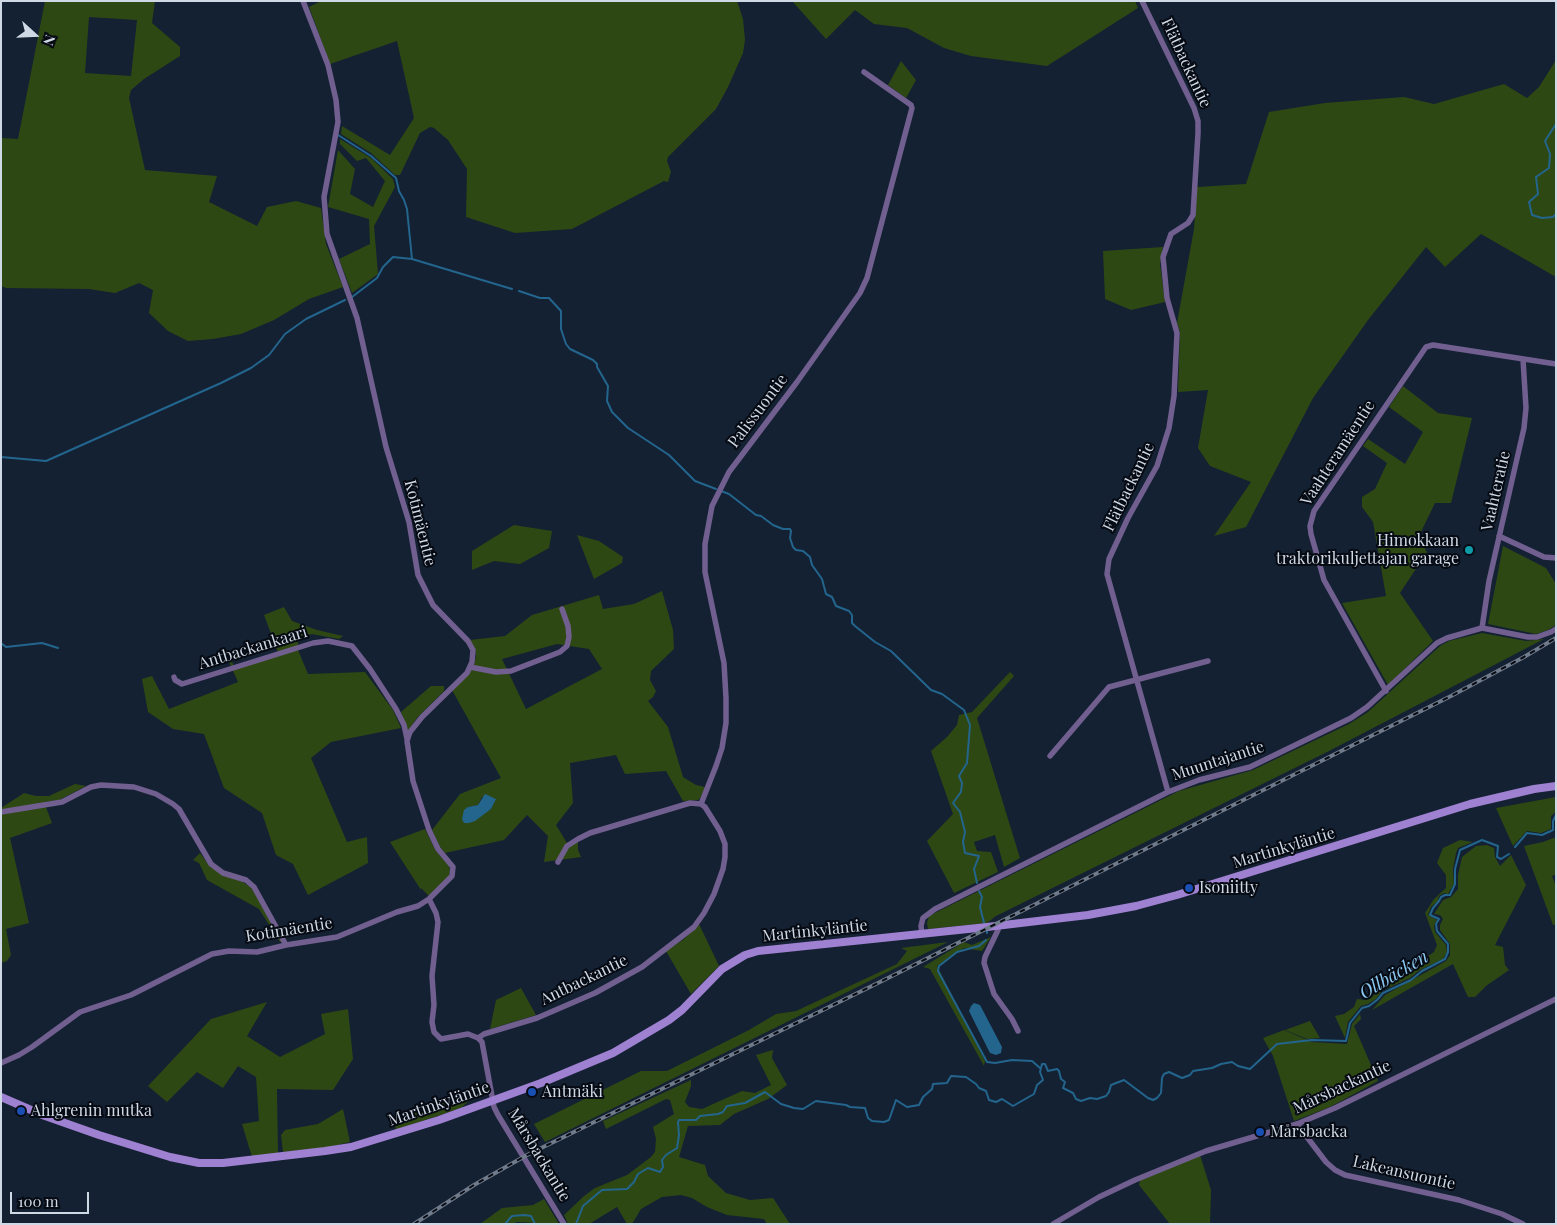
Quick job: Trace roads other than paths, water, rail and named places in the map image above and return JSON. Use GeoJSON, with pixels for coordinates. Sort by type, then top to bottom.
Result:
{"type":"FeatureCollection","features":[{"type":"Feature","properties":{"kind":"street","name":"Kotimäentie"},"geometry":{"type":"LineString","coordinates":[[303,1],[328,65],[336,100],[338,122],[324,197],[327,234],[357,318],[386,447],[409,522],[418,575],[433,605],[471,646],[473,656],[470,667]]}},
{"type":"Feature","properties":{"kind":"street","name":"Flätbackantie"},"geometry":{"type":"LineString","coordinates":[[1142,1],[1194,108],[1198,121],[1193,215],[1188,223],[1171,234],[1164,257],[1167,298],[1177,333],[1174,396],[1169,428],[1157,466],[1128,518],[1107,566],[1108,580],[1168,792]]}},
{"type":"Feature","properties":{"kind":"street","name":"Palissuontie"},"geometry":{"type":"LineString","coordinates":[[701,804],[722,748],[726,723],[724,663],[705,572],[705,544],[712,506],[729,472],[797,382],[860,293],[867,278],[912,108],[911,105],[864,72]]}},
{"type":"Feature","properties":{"kind":"street","name":"Vaahteramäentie"},"geometry":{"type":"LineString","coordinates":[[1386,691],[1324,580],[1311,534],[1310,526],[1314,511],[1423,349],[1428,345],[1433,344],[1523,359]]}},
{"type":"Feature","properties":{"kind":"street"},"geometry":{"type":"LineString","coordinates":[[1523,359],[1556,364]]}},
{"type":"Feature","properties":{"kind":"street","name":"Vaahteratie"},"geometry":{"type":"LineString","coordinates":[[1482,628],[1489,581],[1524,428],[1526,408],[1523,359]]}},
{"type":"Feature","properties":{"kind":"street"},"geometry":{"type":"LineString","coordinates":[[1499,536],[1544,557],[1556,558]]}},
{"type":"Feature","properties":{"kind":"street"},"geometry":{"type":"LineString","coordinates":[[407,741],[410,732],[422,717],[467,673],[470,667],[496,672],[511,671],[560,652],[566,646],[569,637],[568,626],[562,609]]}},
{"type":"Feature","properties":{"kind":"street","name":"Muuntajantie"},"geometry":{"type":"LineString","coordinates":[[922,934],[923,918],[935,909],[1168,792],[1199,780],[1235,772],[1266,760],[1351,718],[1386,691],[1437,643],[1447,638],[1482,628],[1528,637],[1551,632],[1556,629]]}},
{"type":"Feature","properties":{"kind":"street","name":"Antbackankaari"},"geometry":{"type":"LineString","coordinates":[[174,677],[175,680],[182,684],[313,643],[328,641],[352,646],[396,709],[404,726],[407,741]]}},
{"type":"Feature","properties":{"kind":"street"},"geometry":{"type":"LineString","coordinates":[[1050,756],[1109,687],[1208,661]]}},
{"type":"Feature","properties":{"kind":"street","name":"Kotimäentie"},"geometry":{"type":"LineString","coordinates":[[1,1063],[20,1055],[80,1012],[131,995],[212,954],[229,951],[257,952],[286,945],[338,937],[397,912],[418,906],[429,899],[452,876],[453,872],[451,864],[438,849],[429,830],[413,781],[407,741]]}},
{"type":"Feature","properties":{"kind":"street"},"geometry":{"type":"LineString","coordinates":[[1,812],[62,802],[101,785],[134,787],[156,794],[179,809],[211,864],[223,873],[246,880],[254,887],[286,945]]}},
{"type":"Feature","properties":{"kind":"street","name":"Martinkyläntie"},"geometry":{"type":"LineString","coordinates":[[1,1097],[44,1116],[99,1135],[170,1157],[199,1163],[325,1151],[351,1146],[439,1120],[576,1069],[613,1053],[682,1010],[722,969],[745,955],[769,949],[998,926],[1088,915],[1136,906],[1470,804],[1534,789],[1556,786]]}},
{"type":"Feature","properties":{"kind":"street"},"geometry":{"type":"LineString","coordinates":[[558,862],[567,846],[590,833],[690,803],[701,804]]}},
{"type":"Feature","properties":{"kind":"street","name":"Antbackantie"},"geometry":{"type":"LineString","coordinates":[[478,1038],[484,1034],[537,1018],[595,993],[642,967],[694,926],[704,913],[714,894],[723,869],[725,857],[725,844],[720,831],[705,807],[701,804]]}},
{"type":"Feature","properties":{"kind":"street"},"geometry":{"type":"LineString","coordinates":[[429,899],[438,922],[432,976],[434,1005],[432,1022],[434,1032],[441,1039],[463,1034],[478,1038],[482,1042],[493,1100]]}},
{"type":"Feature","properties":{"kind":"street"},"geometry":{"type":"LineString","coordinates":[[998,926],[984,963],[994,994],[1018,1031]]}},
{"type":"Feature","properties":{"kind":"street","name":"Mårsbackantie"},"geometry":{"type":"LineString","coordinates":[[1053,1224],[1098,1197],[1128,1183],[1206,1151],[1297,1124],[1335,1108],[1556,999]]}},
{"type":"Feature","properties":{"kind":"street","name":"Mårsbackantie"},"geometry":{"type":"LineString","coordinates":[[493,1100],[494,1107],[506,1130],[564,1224]]}},
{"type":"Feature","properties":{"kind":"street","name":"Lakeansuontie"},"geometry":{"type":"LineString","coordinates":[[1297,1124],[1326,1162],[1340,1172],[1459,1200],[1502,1214],[1523,1224]]}},
{"type":"Feature","properties":{"kind":"water"},"geometry":{"type":"Polygon","coordinates":[[[485,794],[496,799],[491,809],[475,821],[464,823],[462,819],[464,810],[478,805],[485,794]]]}},
{"type":"Feature","properties":{"kind":"water"},"geometry":{"type":"Polygon","coordinates":[[[974,1003],[980,1005],[1002,1047],[1001,1053],[996,1055],[990,1053],[969,1011],[974,1003]]]}},
{"type":"Feature","properties":{"kind":"waterway"},"geometry":{"type":"LineString","coordinates":[[1556,124],[1545,141],[1550,154],[1549,168],[1536,177],[1538,194],[1529,202],[1532,215],[1542,218],[1553,217],[1556,214]]}},
{"type":"Feature","properties":{"kind":"waterway"},"geometry":{"type":"LineString","coordinates":[[338,135],[371,156],[396,178],[399,191],[407,209],[412,259]]}},
{"type":"Feature","properties":{"kind":"waterway"},"geometry":{"type":"LineString","coordinates":[[352,297],[377,278],[383,267],[393,257],[412,259],[512,289]]}},
{"type":"Feature","properties":{"kind":"waterway"},"geometry":{"type":"LineString","coordinates":[[519,291],[540,298],[549,298],[561,311],[561,329],[566,344],[570,349],[593,360],[597,364],[608,386],[607,401],[612,412],[628,428],[669,455],[695,481],[716,489]]}},
{"type":"Feature","properties":{"kind":"waterway"},"geometry":{"type":"LineString","coordinates":[[1,457],[46,461],[221,383],[251,368],[269,355],[285,334],[306,319],[345,300]]}},
{"type":"Feature","properties":{"kind":"waterway"},"geometry":{"type":"LineString","coordinates":[[721,491],[729,494],[756,515],[761,516],[773,525],[783,529],[790,529],[793,547],[796,550],[803,551],[810,557],[812,565],[822,579],[826,594],[832,597],[836,606],[849,611],[852,615],[852,623],[875,642],[891,651],[931,690],[942,694],[964,710],[970,725],[967,763],[959,776],[962,783],[961,792],[953,803],[960,812],[965,832],[963,842],[965,853],[979,856],[974,869],[977,883]]}},
{"type":"Feature","properties":{"kind":"waterway"},"geometry":{"type":"LineString","coordinates":[[1,643],[6,647],[42,643],[58,648]]}},
{"type":"Feature","properties":{"kind":"waterway","name":"Ollbäcken"},"geometry":{"type":"LineString","coordinates":[[1515,847],[1527,833],[1542,835],[1553,830],[1553,821],[1556,815]]}},
{"type":"Feature","properties":{"kind":"waterway","name":"Ollbäcken"},"geometry":{"type":"LineString","coordinates":[[576,1224],[583,1206],[602,1190],[627,1189],[634,1182],[638,1174],[648,1168],[660,1172],[663,1167],[662,1160],[677,1148],[679,1120],[696,1120],[700,1116],[718,1114],[723,1112],[727,1106],[745,1103],[765,1092],[781,1104],[794,1108],[803,1109],[816,1101],[865,1108],[868,1118],[872,1121],[884,1122],[889,1120],[896,1100],[907,1107],[919,1105],[923,1097],[932,1089],[933,1084],[947,1083],[951,1076],[966,1077],[979,1088],[986,1091],[989,1100],[996,1102],[1002,1099],[1013,1106],[1034,1094],[1037,1085],[1043,1080],[1040,1072],[1042,1064],[1045,1064],[1048,1071],[1057,1069],[1059,1071],[1061,1079],[1065,1082],[1063,1088],[1073,1093],[1076,1099],[1081,1101],[1106,1096],[1111,1085],[1124,1080],[1153,1100],[1161,1093],[1162,1078],[1164,1074],[1169,1072],[1182,1078],[1190,1075],[1193,1071],[1232,1062],[1238,1066],[1250,1069],[1277,1044],[1312,1040],[1346,1041],[1350,1023],[1362,1008],[1369,1006],[1383,993],[1411,980],[1422,971],[1445,959],[1448,952],[1448,944],[1437,931],[1436,924],[1439,919],[1430,915],[1441,897],[1450,895],[1455,884],[1455,869],[1460,850],[1482,840],[1498,846],[1497,857],[1501,859],[1509,854]]}},
{"type":"Feature","properties":{"kind":"waterway"},"geometry":{"type":"LineString","coordinates":[[979,891],[982,897],[980,907],[984,923]]}},
{"type":"Feature","properties":{"kind":"waterway"},"geometry":{"type":"LineString","coordinates":[[986,940],[979,946],[957,952],[939,966],[938,971],[987,1062],[1032,1061],[1040,1068]]}},
{"type":"Feature","properties":{"kind":"waterway","name":"Ollbäcken"},"geometry":{"type":"LineString","coordinates":[[505,1224],[512,1216],[524,1215],[531,1216],[535,1224]]}},
{"type":"Feature","properties":{"kind":"railway"},"geometry":{"type":"LineString","coordinates":[[414,1224],[474,1185],[527,1155],[880,982],[1451,696],[1556,638]]}},
{"type":"Feature","properties":{"kind":"place","name":"Himokkaan traktorikuljettajan garage"},"geometry":{"type":"Point","coordinates":[1469,550]}},
{"type":"Feature","properties":{"kind":"place","name":"Isoniitty"},"geometry":{"type":"Point","coordinates":[1189,888]}},
{"type":"Feature","properties":{"kind":"place","name":"Antmäki"},"geometry":{"type":"Point","coordinates":[532,1092]}},
{"type":"Feature","properties":{"kind":"place","name":"Ahlgrenin mutka"},"geometry":{"type":"Point","coordinates":[21,1111]}},
{"type":"Feature","properties":{"kind":"place","name":"Mårsbacka"},"geometry":{"type":"Point","coordinates":[1260,1132]}}]}
